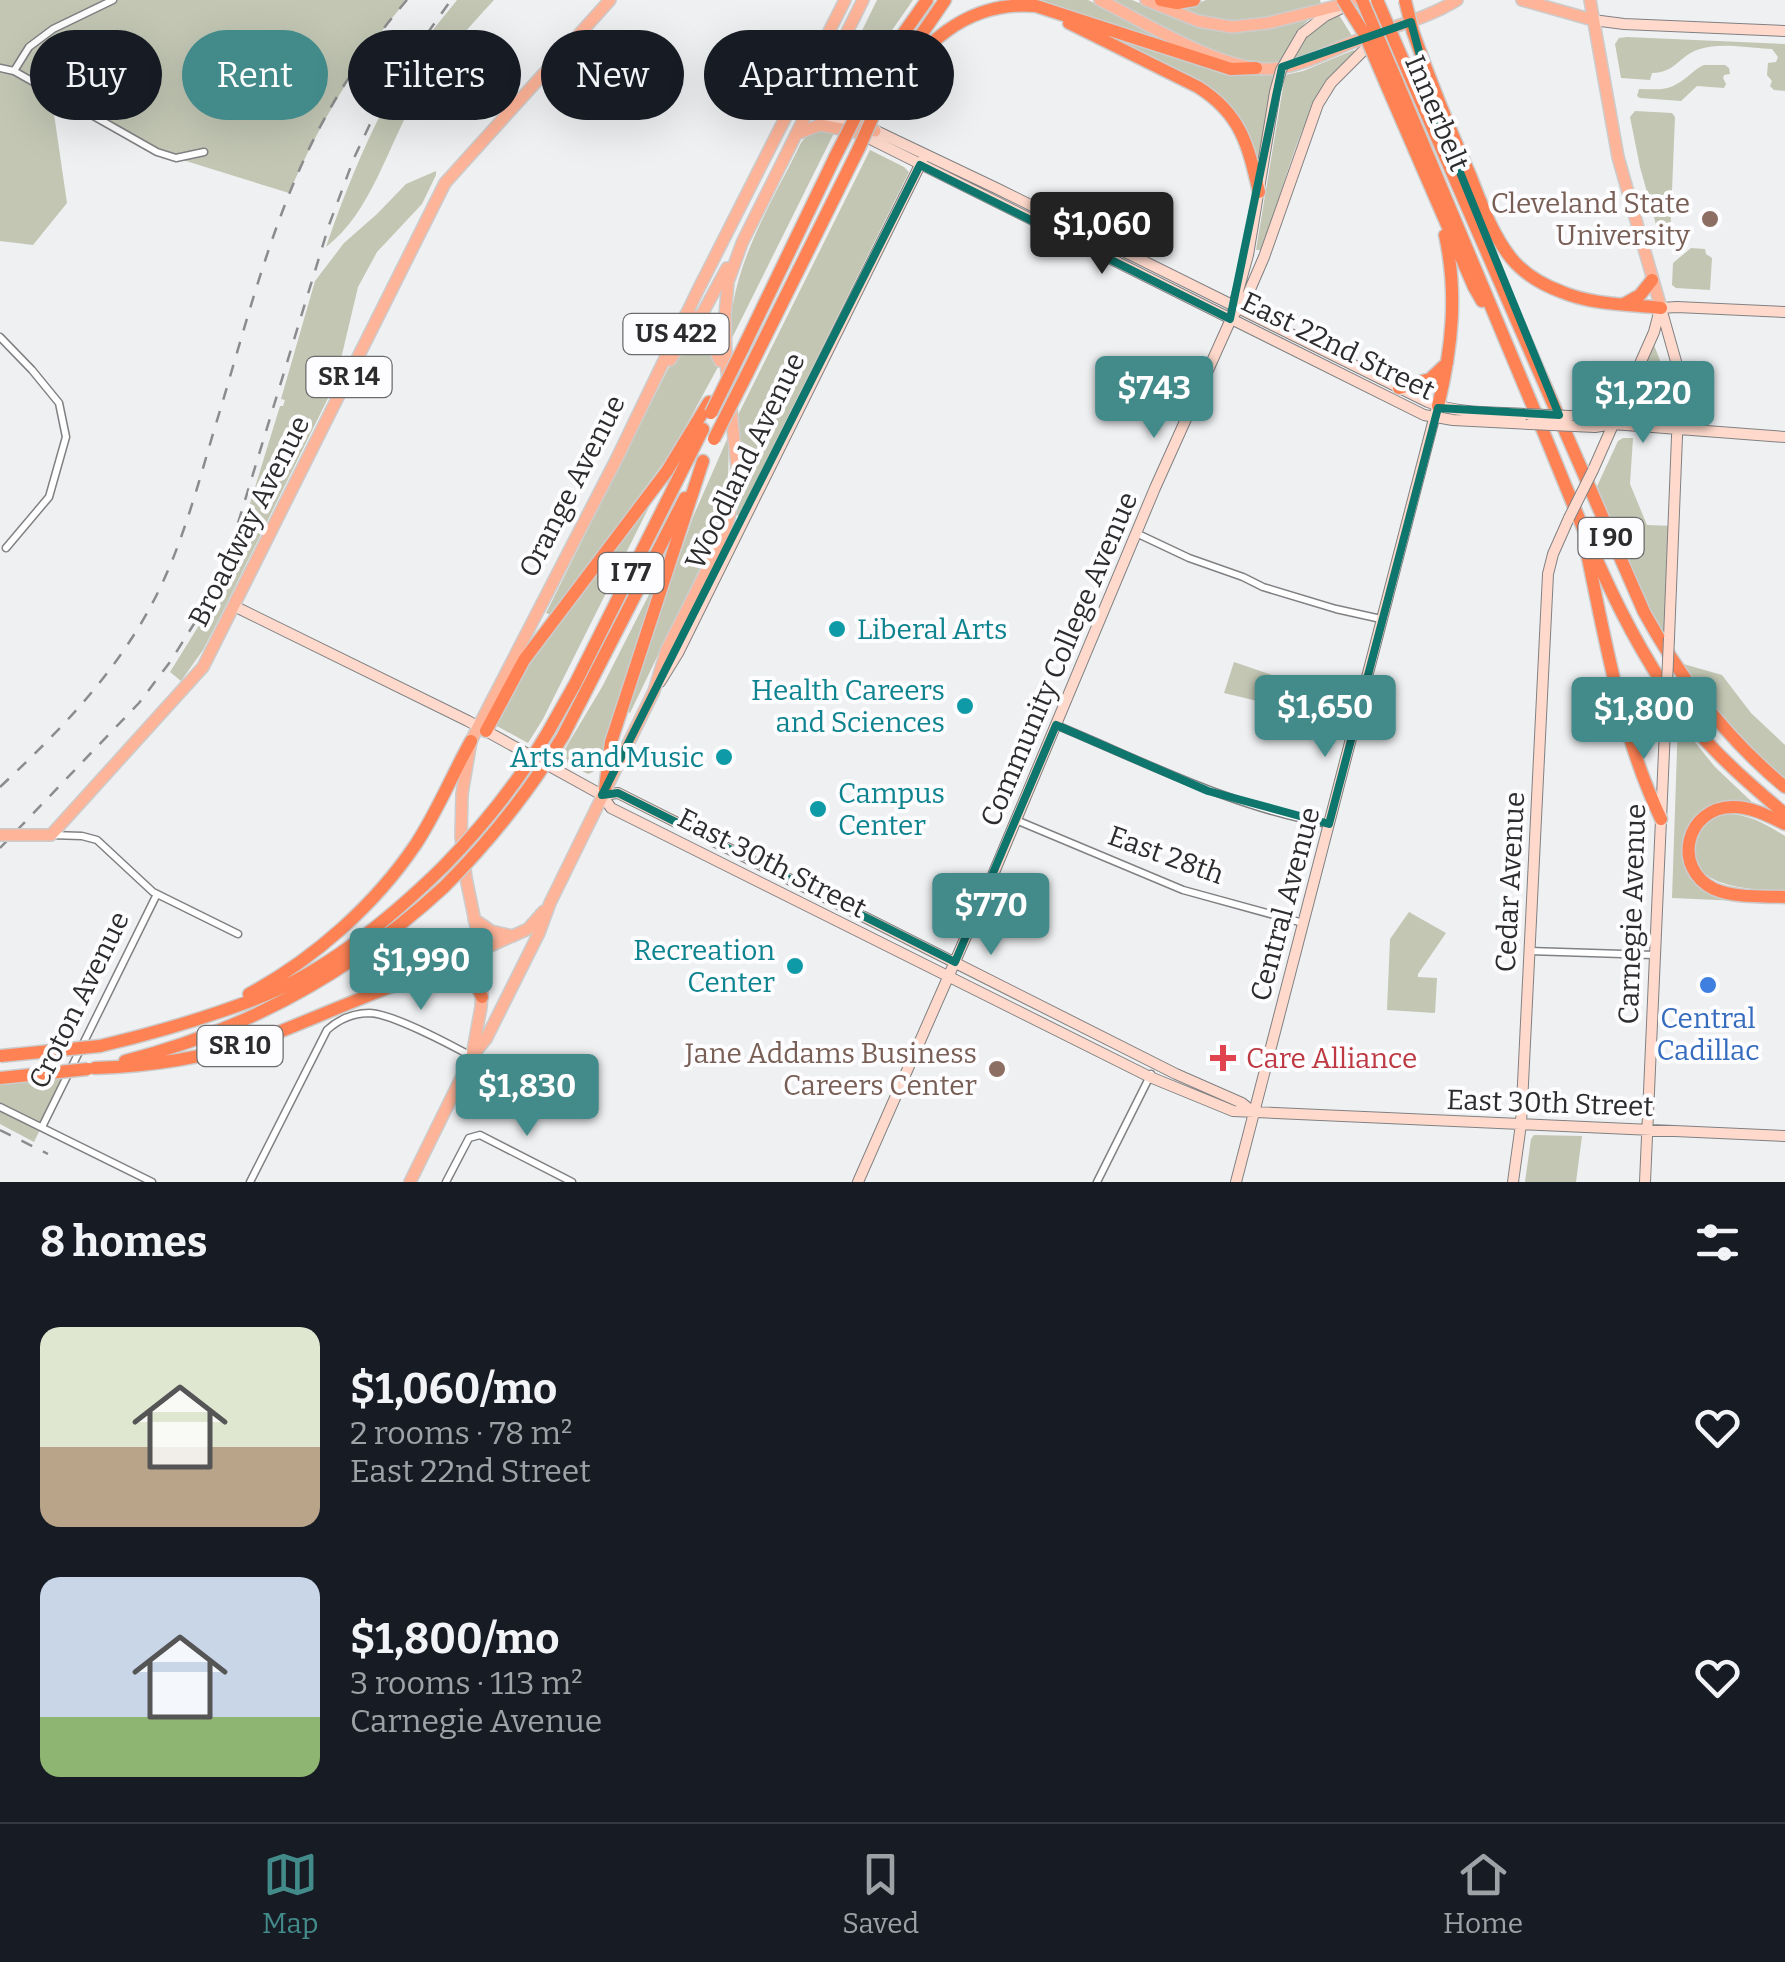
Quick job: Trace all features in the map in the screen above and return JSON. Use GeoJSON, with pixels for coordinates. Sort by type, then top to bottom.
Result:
{"type":"FeatureCollection","features":[{"type":"Feature","properties":{"kind":"highway"},"geometry":{"type":"LineString","coordinates":[[906,30],[928,0]]}},
{"type":"Feature","properties":{"kind":"highway"},"geometry":{"type":"LineString","coordinates":[[924,30],[945,0]]}},
{"type":"Feature","properties":{"kind":"highway"},"geometry":{"type":"LineString","coordinates":[[1161,0],[1194,0]]}},
{"type":"Feature","properties":{"kind":"highway"},"geometry":{"type":"LineString","coordinates":[[1343,0],[1365,35],[1407,74],[1514,262],[1562,292],[1596,302],[1660,308]]}},
{"type":"Feature","properties":{"kind":"highway","name":"Innerbelt"},"geometry":{"type":"LineString","coordinates":[[1360,0],[1407,74],[1651,624],[1688,684],[1722,727],[1785,788]]}},
{"type":"Feature","properties":{"kind":"highway","name":"Innerbelt"},"geometry":{"type":"LineString","coordinates":[[1377,0],[1574,517],[1627,624],[1663,684],[1706,741],[1785,814]]}},
{"type":"Feature","properties":{"kind":"highway"},"geometry":{"type":"LineString","coordinates":[[1405,0],[1410,28],[1407,74],[1446,240],[1452,284],[1448,361],[1436,412]]}},
{"type":"Feature","properties":{"kind":"highway"},"geometry":{"type":"LineString","coordinates":[[943,30],[981,8],[1017,3],[1232,69],[1256,68]]}},
{"type":"Feature","properties":{"kind":"highway"},"geometry":{"type":"LineString","coordinates":[[1036,6],[1214,98],[1235,120],[1246,140],[1259,192]]}},
{"type":"Feature","properties":{"kind":"highway"},"geometry":{"type":"LineString","coordinates":[[482,729],[518,669],[660,480],[709,407],[776,266],[835,157],[863,120]]}},
{"type":"Feature","properties":{"kind":"highway","name":"I 77"},"geometry":{"type":"LineString","coordinates":[[0,1078],[91,1069],[202,1038],[240,1023],[290,999],[363,954],[444,887],[481,849],[516,806],[590,686],[870,120]]}},
{"type":"Feature","properties":{"kind":"highway"},"geometry":{"type":"LineString","coordinates":[[1433,194],[1474,287],[1504,338]]}},
{"type":"Feature","properties":{"kind":"highway"},"geometry":{"type":"LineString","coordinates":[[1623,304],[1640,296],[1652,280]]}},
{"type":"Feature","properties":{"kind":"highway"},"geometry":{"type":"LineString","coordinates":[[1399,388],[1430,380],[1448,361]]}},
{"type":"Feature","properties":{"kind":"highway","name":"I 77"},"geometry":{"type":"LineString","coordinates":[[0,1056],[100,1046],[158,1032],[264,995],[338,954],[405,903],[501,802],[548,732],[588,660],[709,407]]}},
{"type":"Feature","properties":{"kind":"highway"},"geometry":{"type":"LineString","coordinates":[[604,792],[611,742],[703,461]]}},
{"type":"Feature","properties":{"kind":"highway"},"geometry":{"type":"LineString","coordinates":[[1574,517],[1627,732],[1661,820]]}},
{"type":"Feature","properties":{"kind":"highway","name":"SR 10"},"geometry":{"type":"LineString","coordinates":[[211,1014],[304,960],[362,908],[416,844],[471,741]]}},
{"type":"Feature","properties":{"kind":"highway"},"geometry":{"type":"LineString","coordinates":[[1785,824],[1752,809],[1711,811],[1695,825],[1688,854],[1695,873],[1718,890],[1785,897]]}},
{"type":"Feature","properties":{"kind":"highway","name":"SR 10"},"geometry":{"type":"LineString","coordinates":[[91,1069],[162,1064],[240,1046],[481,950]]}},
{"type":"Feature","properties":{"kind":"highway"},"geometry":{"type":"LineString","coordinates":[[407,980],[456,968],[470,976],[482,997]]}},
{"type":"Feature","properties":{"kind":"main road","name":"Broadway Avenue"},"geometry":{"type":"LineString","coordinates":[[51,835],[198,674],[445,183],[610,0]]}},
{"type":"Feature","properties":{"kind":"main road","name":"Orange Avenue"},"geometry":{"type":"LineString","coordinates":[[829,30],[844,0]]}},
{"type":"Feature","properties":{"kind":"main road","name":"US 422"},"geometry":{"type":"LineString","coordinates":[[848,30],[863,0]]}},
{"type":"Feature","properties":{"kind":"main road"},"geometry":{"type":"LineString","coordinates":[[1100,0],[1213,56],[1256,68],[1301,64],[1358,40],[1410,28],[1452,3],[1469,0]]}},
{"type":"Feature","properties":{"kind":"main road"},"geometry":{"type":"LineString","coordinates":[[1146,0],[1198,21],[1232,27],[1268,23],[1360,0]]}},
{"type":"Feature","properties":{"kind":"main road"},"geometry":{"type":"LineString","coordinates":[[1522,0],[1593,20]]}},
{"type":"Feature","properties":{"kind":"main road","name":"Carnegie Avenue"},"geometry":{"type":"LineString","coordinates":[[1590,0],[1618,158],[1660,308]]}},
{"type":"Feature","properties":{"kind":"main road","name":"Orange Avenue"},"geometry":{"type":"LineString","coordinates":[[482,729],[542,600],[784,120]]}},
{"type":"Feature","properties":{"kind":"main road","name":"US 422"},"geometry":{"type":"LineString","coordinates":[[654,691],[667,649],[718,548],[732,508],[737,467],[724,348],[728,282],[742,243],[803,120]]}},
{"type":"Feature","properties":{"kind":"main road"},"geometry":{"type":"LineString","coordinates":[[859,120],[874,131]]}},
{"type":"Feature","properties":{"kind":"main road"},"geometry":{"type":"LineString","coordinates":[[796,134],[820,125],[857,132]]}},
{"type":"Feature","properties":{"kind":"main road"},"geometry":{"type":"LineString","coordinates":[[686,314],[696,318],[703,313],[742,243]]}},
{"type":"Feature","properties":{"kind":"main road"},"geometry":{"type":"LineString","coordinates":[[616,460],[675,351],[685,342],[700,339],[715,346],[730,401]]}},
{"type":"Feature","properties":{"kind":"main road","name":"Woodland Avenue"},"geometry":{"type":"LineString","coordinates":[[410,1182],[472,1056],[486,1039],[654,691]]}},
{"type":"Feature","properties":{"kind":"main road"},"geometry":{"type":"LineString","coordinates":[[468,770],[482,729]]}},
{"type":"Feature","properties":{"kind":"main road","name":"Woodland Avenue"},"geometry":{"type":"LineString","coordinates":[[472,1056],[482,997],[481,950],[461,836],[462,794],[471,741],[482,729]]}},
{"type":"Feature","properties":{"kind":"main road"},"geometry":{"type":"LineString","coordinates":[[0,835],[51,835]]}},
{"type":"Feature","properties":{"kind":"main road","name":"SR 10"},"geometry":{"type":"LineString","coordinates":[[481,950],[532,925],[550,903]]}},
{"type":"Feature","properties":{"kind":"main road"},"geometry":{"type":"LineString","coordinates":[[474,919],[490,931],[513,936]]}},
{"type":"Feature","properties":{"kind":"street"},"geometry":{"type":"LineString","coordinates":[[14,71],[29,47],[53,28],[113,0]]}},
{"type":"Feature","properties":{"kind":"street"},"geometry":{"type":"LineString","coordinates":[[1234,311],[1248,255],[1281,70],[1302,34],[1324,16],[1360,0]]}},
{"type":"Feature","properties":{"kind":"street"},"geometry":{"type":"LineString","coordinates":[[1593,20],[1785,31]]}},
{"type":"Feature","properties":{"kind":"street"},"geometry":{"type":"LineString","coordinates":[[1234,311],[1248,294],[1264,257],[1302,148],[1331,83],[1377,39],[1410,28]]}},
{"type":"Feature","properties":{"kind":"street"},"geometry":{"type":"LineString","coordinates":[[0,68],[14,71],[157,152],[176,158],[204,152]]}},
{"type":"Feature","properties":{"kind":"street","name":"East 22nd Street"},"geometry":{"type":"LineString","coordinates":[[837,120],[1399,388],[1436,412]]}},
{"type":"Feature","properties":{"kind":"street","name":"East 22nd Street"},"geometry":{"type":"LineString","coordinates":[[848,120],[923,160]]}},
{"type":"Feature","properties":{"kind":"street","name":"Woodland Avenue"},"geometry":{"type":"LineString","coordinates":[[654,691],[686,635],[923,160]]}},
{"type":"Feature","properties":{"kind":"street"},"geometry":{"type":"LineString","coordinates":[[1660,308],[1785,312]]}},
{"type":"Feature","properties":{"kind":"street","name":"Cedar Avenue"},"geometry":{"type":"LineString","coordinates":[[1513,1182],[1521,1124],[1548,574],[1552,554],[1574,517],[1654,332],[1660,308]]}},
{"type":"Feature","properties":{"kind":"street","name":"Carnegie Avenue"},"geometry":{"type":"LineString","coordinates":[[1645,1182],[1679,376],[1660,308]]}},
{"type":"Feature","properties":{"kind":"street","name":"East 22nd Street"},"geometry":{"type":"LineString","coordinates":[[1234,311],[1419,412],[1463,411],[1572,421],[1601,418],[1613,424],[1785,437]]}},
{"type":"Feature","properties":{"kind":"street","name":"Community College Avenue"},"geometry":{"type":"LineString","coordinates":[[858,1182],[1234,311]]}},
{"type":"Feature","properties":{"kind":"street"},"geometry":{"type":"LineString","coordinates":[[0,337],[58,404],[66,437],[49,497],[6,548]]}},
{"type":"Feature","properties":{"kind":"street","name":"Central Avenue"},"geometry":{"type":"LineString","coordinates":[[1236,1182],[1436,412]]}},
{"type":"Feature","properties":{"kind":"street"},"geometry":{"type":"LineString","coordinates":[[1136,533],[1263,587],[1381,619]]}},
{"type":"Feature","properties":{"kind":"street","name":"East 30th Street"},"geometry":{"type":"LineString","coordinates":[[234,606],[1254,1112]]}},
{"type":"Feature","properties":{"kind":"street"},"geometry":{"type":"LineString","coordinates":[[1056,725],[1208,792],[1329,824]]}},
{"type":"Feature","properties":{"kind":"street","name":"East 30th Street"},"geometry":{"type":"LineString","coordinates":[[604,792],[611,808],[1150,1077],[1234,1112],[1785,1136]]}},
{"type":"Feature","properties":{"kind":"street","name":"East 28th"},"geometry":{"type":"LineString","coordinates":[[1016,820],[1183,890],[1304,923]]}},
{"type":"Feature","properties":{"kind":"street"},"geometry":{"type":"LineString","coordinates":[[51,835],[97,840],[157,894],[238,934]]}},
{"type":"Feature","properties":{"kind":"street","name":"Croton Avenue"},"geometry":{"type":"LineString","coordinates":[[42,1127],[157,894]]}},
{"type":"Feature","properties":{"kind":"street"},"geometry":{"type":"LineString","coordinates":[[1529,951],[1655,955]]}},
{"type":"Feature","properties":{"kind":"street"},"geometry":{"type":"LineString","coordinates":[[250,1182],[327,1030],[352,1015],[384,1016],[472,1056]]}},
{"type":"Feature","properties":{"kind":"street"},"geometry":{"type":"LineString","coordinates":[[1097,1182],[1155,1064]]}},
{"type":"Feature","properties":{"kind":"street"},"geometry":{"type":"LineString","coordinates":[[0,1107],[152,1182]]}},
{"type":"Feature","properties":{"kind":"street"},"geometry":{"type":"LineString","coordinates":[[446,1182],[474,1135],[567,1181]]}},
{"type":"Feature","properties":{"kind":"highlighted area"},"geometry":{"type":"Polygon","coordinates":[[[1411,22],[1435,111],[1559,415],[1438,408],[1329,824],[1208,791],[1056,725],[955,962],[618,793],[602,795],[920,165],[1230,319],[1282,67],[1411,22]]]}},
{"type":"Feature","properties":{"kind":"green space"},"geometry":{"type":"Polygon","coordinates":[[[0,0],[407,0],[384,30],[348,30],[348,81],[328,115],[328,30],[182,30],[182,120],[325,120],[289,193],[157,152],[100,120],[162,120],[162,30],[30,30],[30,120],[55,120],[67,203],[33,245],[0,241],[0,0]]]}},
{"type":"Feature","properties":{"kind":"green space"},"geometry":{"type":"Polygon","coordinates":[[[457,0],[494,0],[467,30],[434,30],[457,0]]]}},
{"type":"Feature","properties":{"kind":"green space"},"geometry":{"type":"Polygon","coordinates":[[[877,0],[913,0],[892,30],[862,30],[877,0]]]}},
{"type":"Feature","properties":{"kind":"green space"},"geometry":{"type":"Polygon","coordinates":[[[1033,0],[1088,0],[1172,42],[1171,45],[1033,0]]]}},
{"type":"Feature","properties":{"kind":"green space"},"geometry":{"type":"Polygon","coordinates":[[[1109,0],[1132,0],[1197,27],[1223,31],[1261,30],[1310,18],[1295,34],[1304,40],[1339,15],[1352,36],[1297,58],[1258,63],[1191,43],[1109,0]]]}},
{"type":"Feature","properties":{"kind":"green space"},"geometry":{"type":"Polygon","coordinates":[[[1206,0],[1320,0],[1321,4],[1247,21],[1213,19],[1174,6],[1206,0]]]}},
{"type":"Feature","properties":{"kind":"green space"},"geometry":{"type":"Polygon","coordinates":[[[1619,38],[1785,44],[1785,91],[1770,86],[1768,63],[1776,62],[1778,57],[1772,49],[1700,49],[1667,70],[1652,73],[1650,80],[1621,78],[1615,44],[1619,38]]]}},
{"type":"Feature","properties":{"kind":"green space"},"geometry":{"type":"Polygon","coordinates":[[[1125,40],[1235,73],[1273,75],[1261,158],[1256,157],[1232,110],[1123,46],[1125,40]]]}},
{"type":"Feature","properties":{"kind":"green space"},"geometry":{"type":"Polygon","coordinates":[[[1354,50],[1320,94],[1308,118],[1261,250],[1256,250],[1285,75],[1354,50]]]}},
{"type":"Feature","properties":{"kind":"green space"},"geometry":{"type":"Polygon","coordinates":[[[1704,65],[1729,68],[1730,74],[1723,78],[1724,88],[1697,86],[1681,101],[1637,96],[1639,89],[1675,85],[1704,65]]]}},
{"type":"Feature","properties":{"kind":"green space"},"geometry":{"type":"Polygon","coordinates":[[[1635,111],[1672,113],[1675,117],[1670,239],[1666,244],[1660,239],[1640,167],[1630,117],[1635,111]]]}},
{"type":"Feature","properties":{"kind":"green space"},"geometry":{"type":"Polygon","coordinates":[[[378,120],[405,120],[356,215],[326,247],[354,173],[378,120]]]}},
{"type":"Feature","properties":{"kind":"green space"},"geometry":{"type":"Polygon","coordinates":[[[817,130],[834,133],[729,344],[730,304],[752,241],[801,143],[817,130]]]}},
{"type":"Feature","properties":{"kind":"green space"},"geometry":{"type":"Polygon","coordinates":[[[870,150],[909,172],[739,516],[736,515],[741,466],[737,417],[870,150]]]}},
{"type":"Feature","properties":{"kind":"green space"},"geometry":{"type":"Polygon","coordinates":[[[436,171],[422,204],[377,252],[358,287],[335,384],[203,650],[181,681],[170,672],[206,614],[244,523],[285,400],[281,399],[315,281],[344,243],[406,184],[436,171]]]}},
{"type":"Feature","properties":{"kind":"green space"},"geometry":{"type":"Polygon","coordinates":[[[1691,248],[1705,249],[1712,258],[1710,290],[1672,285],[1673,263],[1691,248]]]}},
{"type":"Feature","properties":{"kind":"green space"},"geometry":{"type":"Polygon","coordinates":[[[696,343],[711,351],[718,367],[673,450],[551,615],[546,613],[668,369],[683,348],[696,343]]]}},
{"type":"Feature","properties":{"kind":"green space"},"geometry":{"type":"Polygon","coordinates":[[[1654,345],[1663,368],[1664,414],[1621,410],[1654,345]]]}},
{"type":"Feature","properties":{"kind":"green space"},"geometry":{"type":"Polygon","coordinates":[[[728,437],[727,485],[717,533],[630,713],[626,711],[693,517],[728,437]]]}},
{"type":"Feature","properties":{"kind":"green space"},"geometry":{"type":"Polygon","coordinates":[[[1633,438],[1630,484],[1647,525],[1674,526],[1667,651],[1593,495],[1618,441],[1633,438]]]}},
{"type":"Feature","properties":{"kind":"green space"},"geometry":{"type":"Polygon","coordinates":[[[650,505],[528,743],[495,725],[516,677],[650,505]]]}},
{"type":"Feature","properties":{"kind":"green space"},"geometry":{"type":"Polygon","coordinates":[[[660,573],[600,763],[588,774],[559,759],[602,687],[660,573]]]}},
{"type":"Feature","properties":{"kind":"green space"},"geometry":{"type":"Polygon","coordinates":[[[1673,661],[1722,675],[1751,713],[1785,745],[1785,787],[1673,661]]]}},
{"type":"Feature","properties":{"kind":"green space"},"geometry":{"type":"Polygon","coordinates":[[[1234,662],[1295,683],[1286,708],[1224,693],[1234,662]]]}},
{"type":"Feature","properties":{"kind":"green space"},"geometry":{"type":"Polygon","coordinates":[[[1678,721],[1715,767],[1754,804],[1691,823],[1695,881],[1785,903],[1672,898],[1678,721]]]}},
{"type":"Feature","properties":{"kind":"green space"},"geometry":{"type":"Polygon","coordinates":[[[1723,814],[1748,817],[1785,836],[1785,891],[1724,884],[1700,869],[1695,856],[1698,835],[1706,824],[1723,814]]]}},
{"type":"Feature","properties":{"kind":"green space"},"geometry":{"type":"Polygon","coordinates":[[[1409,912],[1446,933],[1418,974],[1437,978],[1435,1013],[1387,1010],[1390,939],[1409,912]]]}},
{"type":"Feature","properties":{"kind":"green space"},"geometry":{"type":"Polygon","coordinates":[[[68,1073],[34,1142],[0,1124],[0,1078],[68,1073]]]}},
{"type":"Feature","properties":{"kind":"green space"},"geometry":{"type":"Polygon","coordinates":[[[1534,1135],[1582,1136],[1576,1182],[1525,1182],[1534,1135]]]}},
{"type":"Feature","properties":{"kind":"railway"},"geometry":{"type":"LineString","coordinates":[[0,787],[90,694],[129,643],[161,586],[191,508],[256,288],[292,186],[340,93],[407,0]]}},
{"type":"Feature","properties":{"kind":"railway"},"geometry":{"type":"LineString","coordinates":[[0,848],[139,703],[204,608],[231,546],[329,225],[354,158],[379,105],[451,0]]}},
{"type":"Feature","properties":{"kind":"railway"},"geometry":{"type":"LineString","coordinates":[[0,1130],[48,1154]]}},
{"type":"Feature","properties":{"kind":"place","name":"Cleveland State University"},"geometry":{"type":"Point","coordinates":[1710,219]}},
{"type":"Feature","properties":{"kind":"place","name":"Liberal Arts"},"geometry":{"type":"Point","coordinates":[837,629]}},
{"type":"Feature","properties":{"kind":"place","name":"Health Careers and Sciences"},"geometry":{"type":"Point","coordinates":[965,706]}},
{"type":"Feature","properties":{"kind":"place","name":"Arts and Music"},"geometry":{"type":"Point","coordinates":[724,757]}},
{"type":"Feature","properties":{"kind":"place","name":"Campus Center"},"geometry":{"type":"Point","coordinates":[818,809]}},
{"type":"Feature","properties":{"kind":"place","name":"Recreation Center"},"geometry":{"type":"Point","coordinates":[795,966]}},
{"type":"Feature","properties":{"kind":"place","name":"Central Cadillac"},"geometry":{"type":"Point","coordinates":[1708,985]}},
{"type":"Feature","properties":{"kind":"place","name":"Care Alliance"},"geometry":{"type":"Point","coordinates":[1223,1058]}},
{"type":"Feature","properties":{"kind":"place","name":"Jane Addams Business Careers Center"},"geometry":{"type":"Point","coordinates":[997,1069]}}]}
